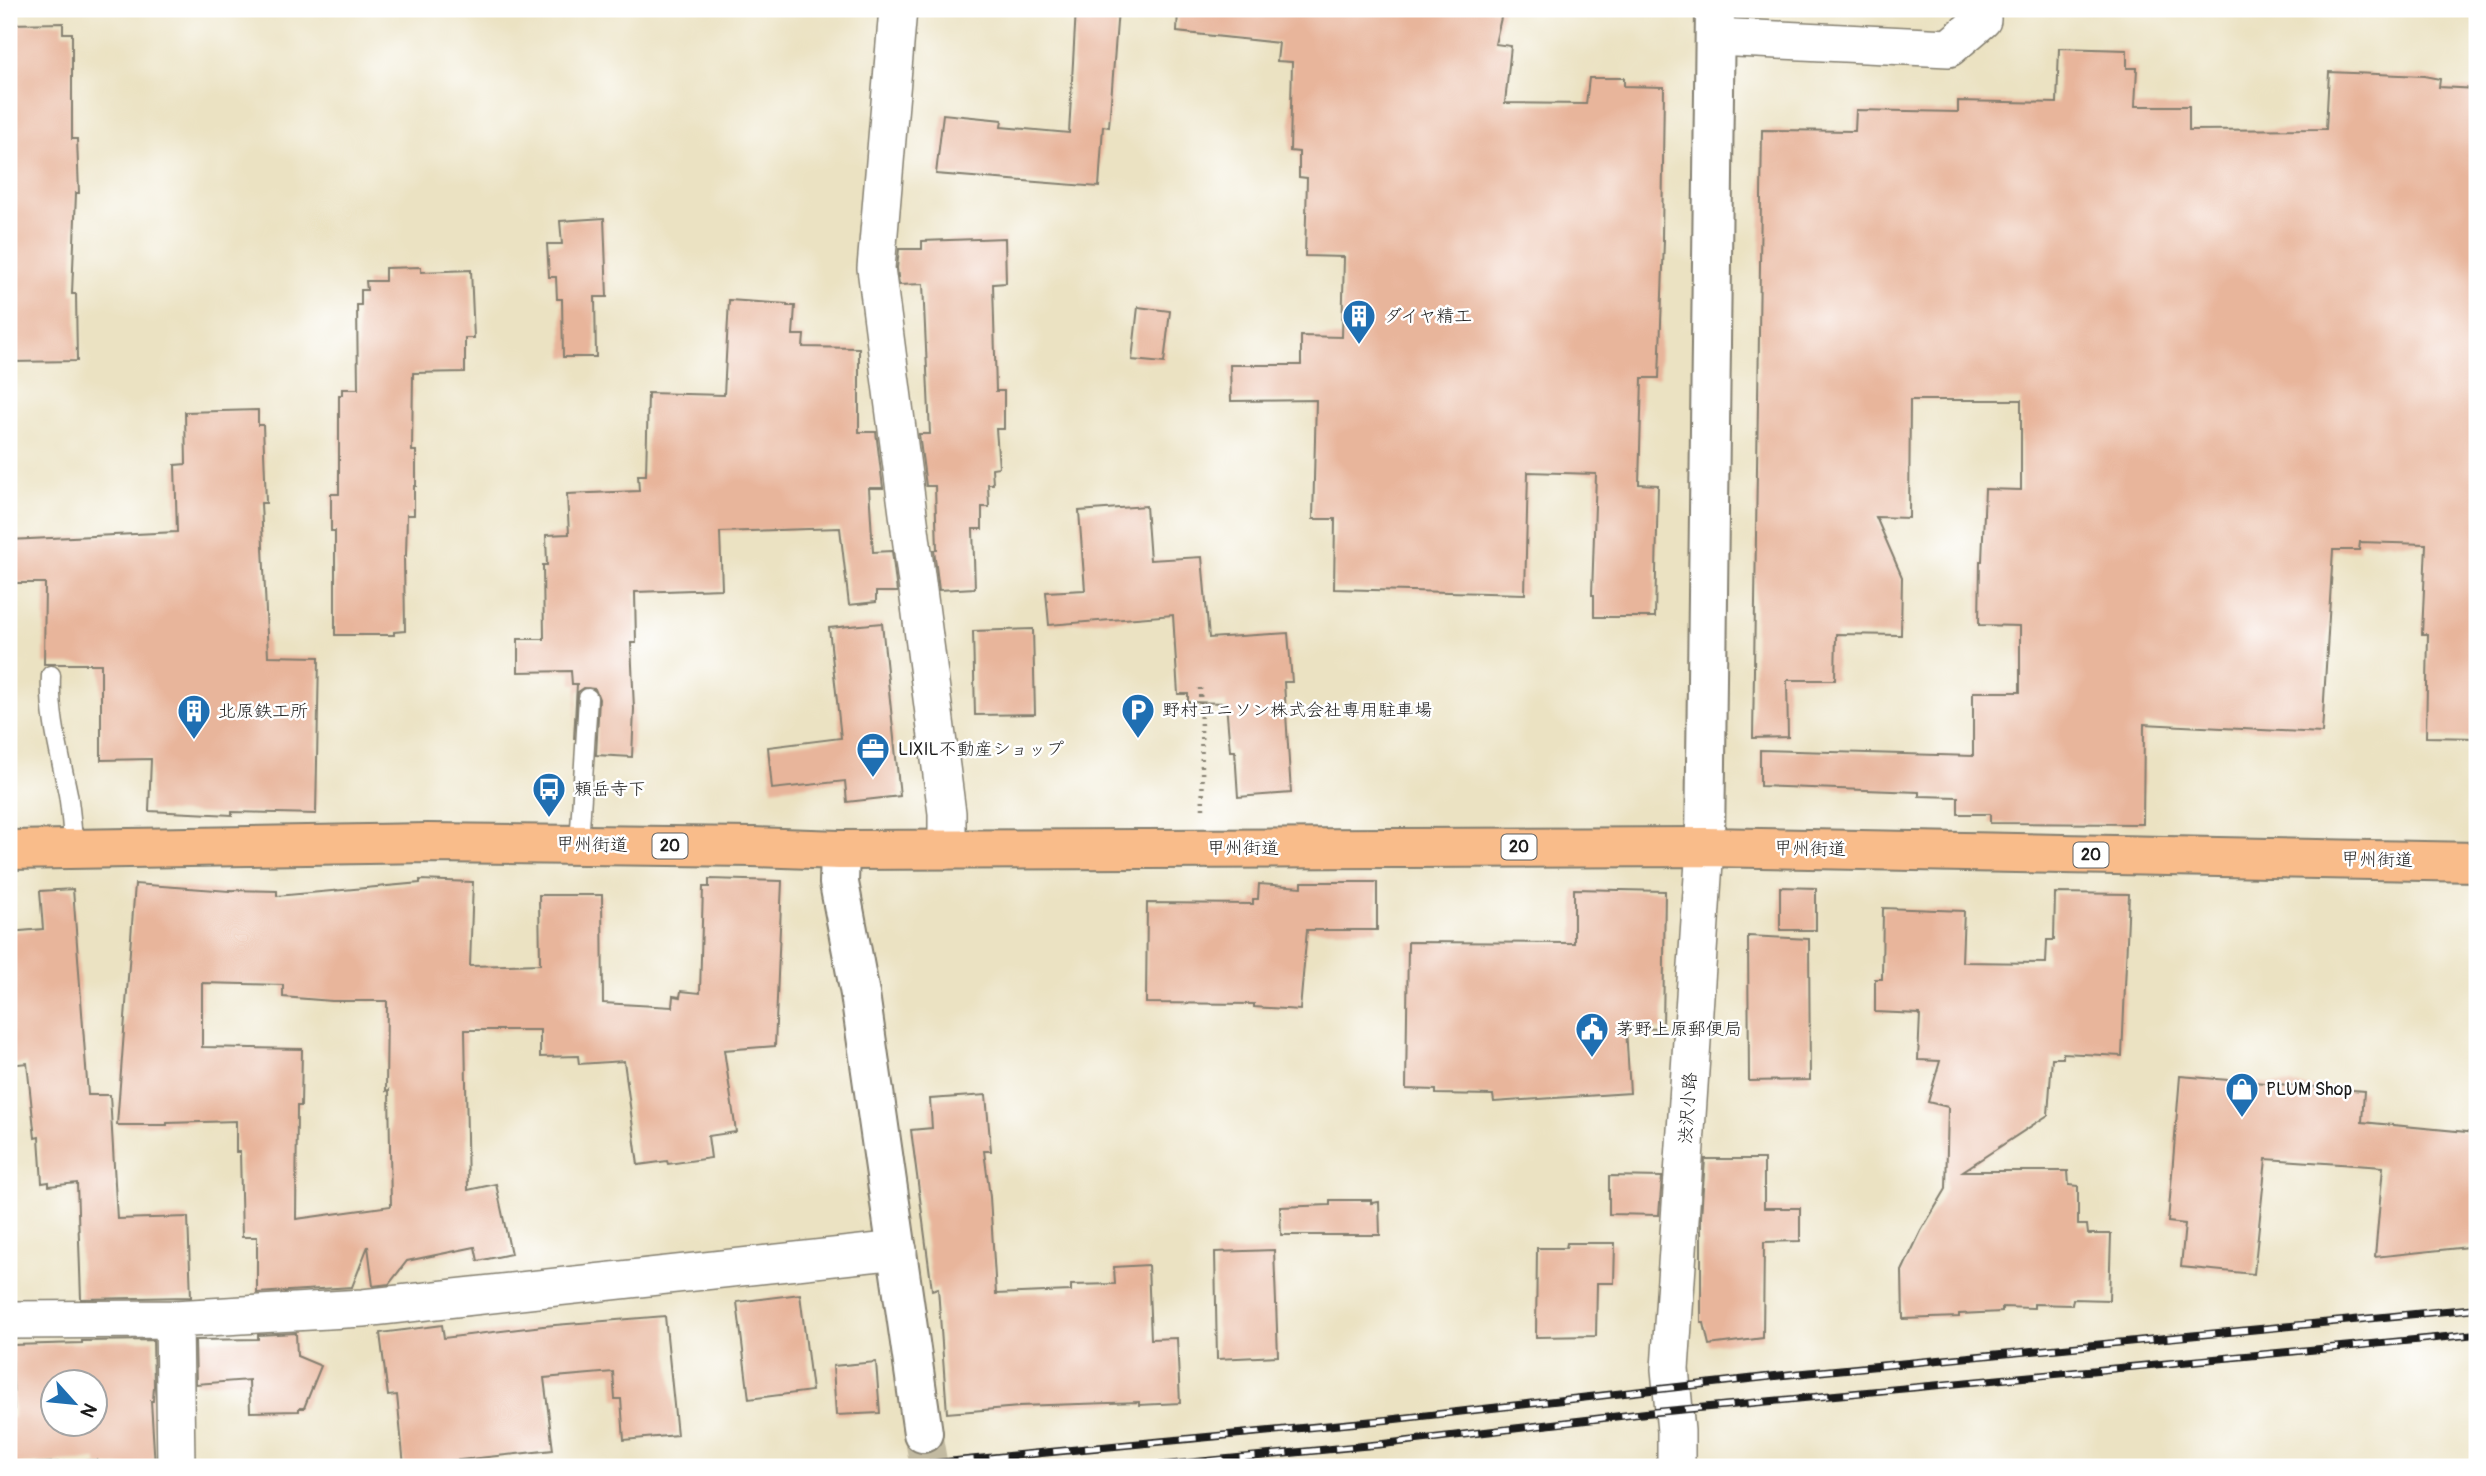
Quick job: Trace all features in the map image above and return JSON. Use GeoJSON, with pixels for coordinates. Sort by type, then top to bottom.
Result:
{"type":"FeatureCollection","features":[{"type":"Feature","properties":{"kind":"highway","name":"甲州街道"},"geometry":{"type":"LineString","coordinates":[[9,850],[428,843],[840,850],[1705,847],[2477,862]]}},
{"type":"Feature","properties":{"kind":"street"},"geometry":{"type":"LineString","coordinates":[[898,9],[876,268],[947,813],[947,850]]}},
{"type":"Feature","properties":{"kind":"street"},"geometry":{"type":"LineString","coordinates":[[1705,847],[1715,23],[1949,48],[1982,20],[1982,9]]}},
{"type":"Feature","properties":{"kind":"street","name":"渋沢小路"},"geometry":{"type":"LineString","coordinates":[[1676,1467],[1676,1431],[1670,1369],[1705,847]]}},
{"type":"Feature","properties":{"kind":"street"},"geometry":{"type":"LineString","coordinates":[[840,850],[839,883],[860,994],[923,1433]]}},
{"type":"Feature","properties":{"kind":"street"},"geometry":{"type":"LineString","coordinates":[[9,1320],[174,1319],[363,1308],[898,1250]]}},
{"type":"Feature","properties":{"kind":"street"},"geometry":{"type":"LineString","coordinates":[[174,1319],[176,1467]]}},
{"type":"Feature","properties":{"kind":"lane"},"geometry":{"type":"LineString","coordinates":[[51,675],[50,699],[68,797],[74,849]]}},
{"type":"Feature","properties":{"kind":"lane"},"geometry":{"type":"LineString","coordinates":[[579,845],[588,698]]}},
{"type":"Feature","properties":{"kind":"path"},"geometry":{"type":"LineString","coordinates":[[1200,688],[1204,848]]}},
{"type":"Feature","properties":{"kind":"building"},"geometry":{"type":"Polygon","coordinates":[[[1076,9],[1118,9],[1109,127],[1103,126],[1099,187],[936,174],[943,114],[1002,120],[1001,127],[1069,133],[1076,9]]]}},
{"type":"Feature","properties":{"kind":"building"},"geometry":{"type":"Polygon","coordinates":[[[1178,9],[1503,9],[1495,44],[1511,46],[1505,103],[1586,104],[1589,78],[1624,78],[1624,86],[1664,87],[1664,240],[1659,378],[1642,378],[1639,484],[1658,485],[1655,617],[1594,617],[1592,595],[1596,474],[1528,472],[1525,594],[1334,589],[1335,519],[1313,519],[1316,400],[1231,401],[1230,365],[1301,365],[1301,336],[1342,337],[1344,257],[1305,256],[1307,178],[1299,177],[1299,152],[1290,151],[1292,62],[1277,61],[1279,43],[1177,32],[1178,9]]]}},
{"type":"Feature","properties":{"kind":"building"},"geometry":{"type":"Polygon","coordinates":[[[63,23],[63,33],[72,33],[72,139],[77,139],[79,193],[76,193],[72,294],[76,294],[77,361],[9,362],[9,24],[63,23]]]}},
{"type":"Feature","properties":{"kind":"building"},"geometry":{"type":"Polygon","coordinates":[[[2059,48],[2127,50],[2127,68],[2137,68],[2135,106],[2189,106],[2189,130],[2326,129],[2329,72],[2424,76],[2440,79],[2439,87],[2477,89],[2477,738],[2426,737],[2428,634],[2422,634],[2426,544],[2360,542],[2359,550],[2333,550],[2322,733],[2144,724],[2143,824],[1990,823],[1990,814],[1958,814],[1958,797],[1919,796],[1919,792],[1760,786],[1760,750],[1973,756],[1973,692],[2020,692],[2020,626],[1979,625],[1985,489],[2021,490],[2021,400],[1910,400],[1909,518],[1876,517],[1902,577],[1901,635],[1836,634],[1835,680],[1787,680],[1788,737],[1753,738],[1762,130],[1855,131],[1856,110],[1958,112],[1958,101],[2057,103],[2059,48]]]}},
{"type":"Feature","properties":{"kind":"building"},"geometry":{"type":"Polygon","coordinates":[[[604,218],[607,297],[595,297],[596,357],[563,357],[562,299],[557,299],[556,277],[549,277],[547,244],[562,244],[560,221],[604,218]]]}},
{"type":"Feature","properties":{"kind":"building"},"geometry":{"type":"Polygon","coordinates":[[[1005,238],[1006,283],[993,284],[996,391],[1004,391],[1004,429],[996,429],[999,467],[992,468],[993,484],[988,484],[989,507],[982,507],[982,529],[973,529],[975,588],[939,590],[934,550],[937,550],[935,486],[926,486],[919,434],[930,434],[923,284],[899,285],[899,249],[922,249],[922,241],[1005,238]]]}},
{"type":"Feature","properties":{"kind":"building"},"geometry":{"type":"Polygon","coordinates":[[[421,267],[421,272],[471,270],[474,338],[465,338],[465,372],[413,373],[412,451],[416,451],[416,486],[414,515],[407,515],[404,556],[405,631],[394,632],[394,635],[335,635],[335,531],[331,531],[331,494],[339,494],[339,395],[342,395],[342,389],[358,389],[357,305],[361,305],[361,290],[367,290],[366,281],[385,281],[385,268],[421,267]]]}},
{"type":"Feature","properties":{"kind":"building"},"geometry":{"type":"Polygon","coordinates":[[[729,300],[795,306],[793,335],[804,335],[803,347],[859,348],[859,432],[876,432],[883,488],[869,488],[873,552],[892,551],[897,592],[876,592],[876,602],[849,605],[840,528],[720,532],[722,589],[635,592],[636,643],[631,643],[634,709],[632,757],[596,755],[599,699],[595,689],[584,688],[578,692],[574,739],[577,684],[572,684],[571,671],[518,672],[518,639],[544,639],[543,565],[547,565],[546,535],[569,534],[567,494],[639,491],[638,475],[646,475],[648,393],[724,395],[729,300]]]}},
{"type":"Feature","properties":{"kind":"building"},"geometry":{"type":"Polygon","coordinates":[[[1138,307],[1170,311],[1164,363],[1132,360],[1138,307]]]}},
{"type":"Feature","properties":{"kind":"building"},"geometry":{"type":"Polygon","coordinates":[[[258,410],[258,425],[263,425],[266,503],[261,503],[268,656],[319,657],[316,814],[232,812],[232,815],[149,811],[151,759],[101,760],[101,664],[44,664],[45,583],[9,583],[9,540],[177,532],[175,465],[186,464],[185,412],[258,410]]]}},
{"type":"Feature","properties":{"kind":"building"},"geometry":{"type":"Polygon","coordinates":[[[1146,506],[1150,560],[1202,557],[1209,638],[1288,633],[1292,682],[1284,682],[1291,793],[1238,797],[1235,751],[1230,751],[1226,703],[1188,702],[1188,694],[1178,694],[1173,615],[1049,625],[1046,592],[1085,590],[1079,511],[1146,506]]]}},
{"type":"Feature","properties":{"kind":"building"},"geometry":{"type":"Polygon","coordinates":[[[882,623],[900,796],[847,802],[845,781],[772,789],[768,747],[841,738],[829,628],[882,623]]]}},
{"type":"Feature","properties":{"kind":"building"},"geometry":{"type":"Polygon","coordinates":[[[1033,629],[1035,714],[975,715],[973,631],[1033,629]]]}},
{"type":"Feature","properties":{"kind":"building"},"geometry":{"type":"Polygon","coordinates":[[[709,879],[782,881],[775,1046],[724,1050],[736,1132],[708,1136],[711,1158],[638,1165],[624,1061],[579,1064],[578,1056],[540,1057],[540,1030],[465,1030],[468,1190],[496,1184],[511,1254],[478,1261],[475,1247],[407,1261],[389,1284],[373,1286],[368,1246],[352,1287],[257,1293],[257,1237],[242,1237],[240,1152],[236,1152],[236,1121],[117,1125],[135,884],[229,891],[277,891],[277,896],[420,883],[420,880],[473,882],[470,966],[540,964],[539,895],[602,895],[603,1003],[672,1007],[673,996],[680,997],[681,991],[700,993],[703,887],[709,887],[709,879]],[[202,983],[202,1047],[302,1049],[301,1106],[297,1106],[296,1219],[391,1206],[389,1090],[386,1091],[387,1001],[332,1001],[283,997],[283,985],[202,983]]]}},
{"type":"Feature","properties":{"kind":"building"},"geometry":{"type":"Polygon","coordinates":[[[1302,882],[1377,882],[1377,930],[1307,930],[1300,1010],[1254,1007],[1254,1004],[1146,1003],[1147,903],[1253,904],[1253,899],[1258,899],[1259,884],[1302,887],[1302,882]]]}},
{"type":"Feature","properties":{"kind":"building"},"geometry":{"type":"Polygon","coordinates":[[[1780,887],[1816,888],[1816,930],[1780,930],[1780,887]]]}},
{"type":"Feature","properties":{"kind":"building"},"geometry":{"type":"Polygon","coordinates":[[[73,889],[88,1095],[110,1095],[117,1219],[188,1217],[191,1297],[81,1299],[77,1183],[49,1186],[49,1182],[42,1183],[39,1137],[35,1138],[27,1063],[9,1065],[9,932],[43,929],[40,891],[73,889]]]}},
{"type":"Feature","properties":{"kind":"building"},"geometry":{"type":"Polygon","coordinates":[[[1574,889],[1665,891],[1663,1029],[1626,1028],[1630,1093],[1494,1102],[1493,1095],[1436,1094],[1436,1090],[1406,1089],[1408,942],[1574,943],[1574,889]]]}},
{"type":"Feature","properties":{"kind":"building"},"geometry":{"type":"Polygon","coordinates":[[[2055,893],[2129,894],[2122,1056],[2063,1053],[2063,1058],[2052,1058],[2048,1115],[1963,1171],[2068,1171],[2069,1185],[2078,1186],[2078,1225],[2087,1225],[2088,1234],[2111,1234],[2109,1300],[2073,1299],[2072,1305],[2034,1304],[2034,1308],[2002,1307],[2002,1312],[1959,1314],[1959,1317],[1903,1319],[1902,1271],[1921,1231],[1946,1189],[1948,1107],[1928,1102],[1940,1061],[1918,1060],[1920,1014],[1875,1012],[1875,979],[1882,979],[1883,908],[1964,911],[1962,962],[2046,963],[2047,940],[2054,940],[2055,893]]]}},
{"type":"Feature","properties":{"kind":"building"},"geometry":{"type":"Polygon","coordinates":[[[1748,936],[1809,939],[1810,1080],[1749,1081],[1748,936]]]}},
{"type":"Feature","properties":{"kind":"building"},"geometry":{"type":"Polygon","coordinates":[[[2180,1076],[2364,1091],[2362,1122],[2477,1133],[2477,1246],[2375,1257],[2383,1167],[2266,1159],[2254,1274],[2181,1267],[2185,1224],[2168,1222],[2180,1076]]]}},
{"type":"Feature","properties":{"kind":"building"},"geometry":{"type":"Polygon","coordinates":[[[986,1095],[991,1151],[984,1151],[990,1197],[996,1294],[1071,1291],[1071,1285],[1115,1284],[1114,1267],[1148,1265],[1151,1339],[1177,1338],[1180,1403],[1019,1406],[947,1413],[938,1288],[932,1290],[911,1130],[932,1128],[930,1099],[986,1095]]]}},
{"type":"Feature","properties":{"kind":"building"},"geometry":{"type":"Polygon","coordinates":[[[1705,1159],[1764,1159],[1764,1208],[1800,1208],[1800,1241],[1764,1242],[1763,1338],[1709,1345],[1704,1323],[1701,1323],[1701,1217],[1705,1159]]]}},
{"type":"Feature","properties":{"kind":"building"},"geometry":{"type":"Polygon","coordinates":[[[1609,1176],[1662,1177],[1659,1215],[1609,1214],[1609,1176]]]}},
{"type":"Feature","properties":{"kind":"building"},"geometry":{"type":"Polygon","coordinates":[[[1330,1200],[1379,1202],[1380,1235],[1281,1235],[1280,1207],[1330,1205],[1330,1200]]]}},
{"type":"Feature","properties":{"kind":"building"},"geometry":{"type":"Polygon","coordinates":[[[1567,1243],[1615,1243],[1614,1283],[1597,1283],[1596,1336],[1536,1337],[1537,1248],[1566,1248],[1567,1243]]]}},
{"type":"Feature","properties":{"kind":"building"},"geometry":{"type":"Polygon","coordinates":[[[1274,1250],[1278,1356],[1217,1359],[1215,1252],[1274,1250]]]}},
{"type":"Feature","properties":{"kind":"building"},"geometry":{"type":"Polygon","coordinates":[[[800,1294],[812,1391],[749,1399],[737,1302],[800,1294]]]}},
{"type":"Feature","properties":{"kind":"building"},"geometry":{"type":"Polygon","coordinates":[[[665,1316],[677,1435],[624,1440],[621,1399],[615,1399],[613,1372],[544,1378],[553,1450],[404,1466],[397,1395],[388,1396],[380,1333],[442,1325],[444,1338],[543,1326],[665,1316]]]}},
{"type":"Feature","properties":{"kind":"building"},"geometry":{"type":"Polygon","coordinates":[[[296,1333],[297,1356],[321,1366],[304,1408],[299,1408],[299,1411],[250,1412],[249,1380],[196,1384],[195,1340],[258,1339],[258,1335],[296,1333]]]}},
{"type":"Feature","properties":{"kind":"building"},"geometry":{"type":"Polygon","coordinates":[[[153,1340],[154,1386],[151,1401],[155,1467],[97,1466],[97,1460],[9,1465],[9,1417],[14,1417],[12,1345],[153,1340]]]}},
{"type":"Feature","properties":{"kind":"building"},"geometry":{"type":"Polygon","coordinates":[[[876,1362],[880,1413],[836,1415],[833,1366],[876,1362]]]}},
{"type":"Feature","properties":{"kind":"tunnel"},"geometry":{"type":"LineString","coordinates":[[923,1433],[929,1467]]}},
{"type":"Feature","properties":{"kind":"railway"},"geometry":{"type":"LineString","coordinates":[[894,1467],[1386,1420],[1784,1375],[2477,1308]]}},
{"type":"Feature","properties":{"kind":"railway"},"geometry":{"type":"LineString","coordinates":[[1144,1467],[1383,1444],[1646,1413],[2477,1334]]}},
{"type":"Feature","properties":{"kind":"place","name":"ダイヤ精工"},"geometry":{"type":"Point","coordinates":[1359,346]}},
{"type":"Feature","properties":{"kind":"place","name":"野村ユニソン株式会社専用駐車場"},"geometry":{"type":"Point","coordinates":[1138,740]}},
{"type":"Feature","properties":{"kind":"place","name":"北原鉄工所"},"geometry":{"type":"Point","coordinates":[194,741]}},
{"type":"Feature","properties":{"kind":"place","name":"LIXIL不動産ショップ"},"geometry":{"type":"Point","coordinates":[873,779]}},
{"type":"Feature","properties":{"kind":"place","name":"頼岳寺下"},"geometry":{"type":"Point","coordinates":[549,819]}},
{"type":"Feature","properties":{"kind":"place","name":"茅野上原郵便局"},"geometry":{"type":"Point","coordinates":[1592,1059]}},
{"type":"Feature","properties":{"kind":"place","name":"PLUM Shop"},"geometry":{"type":"Point","coordinates":[2242,1119]}}]}
